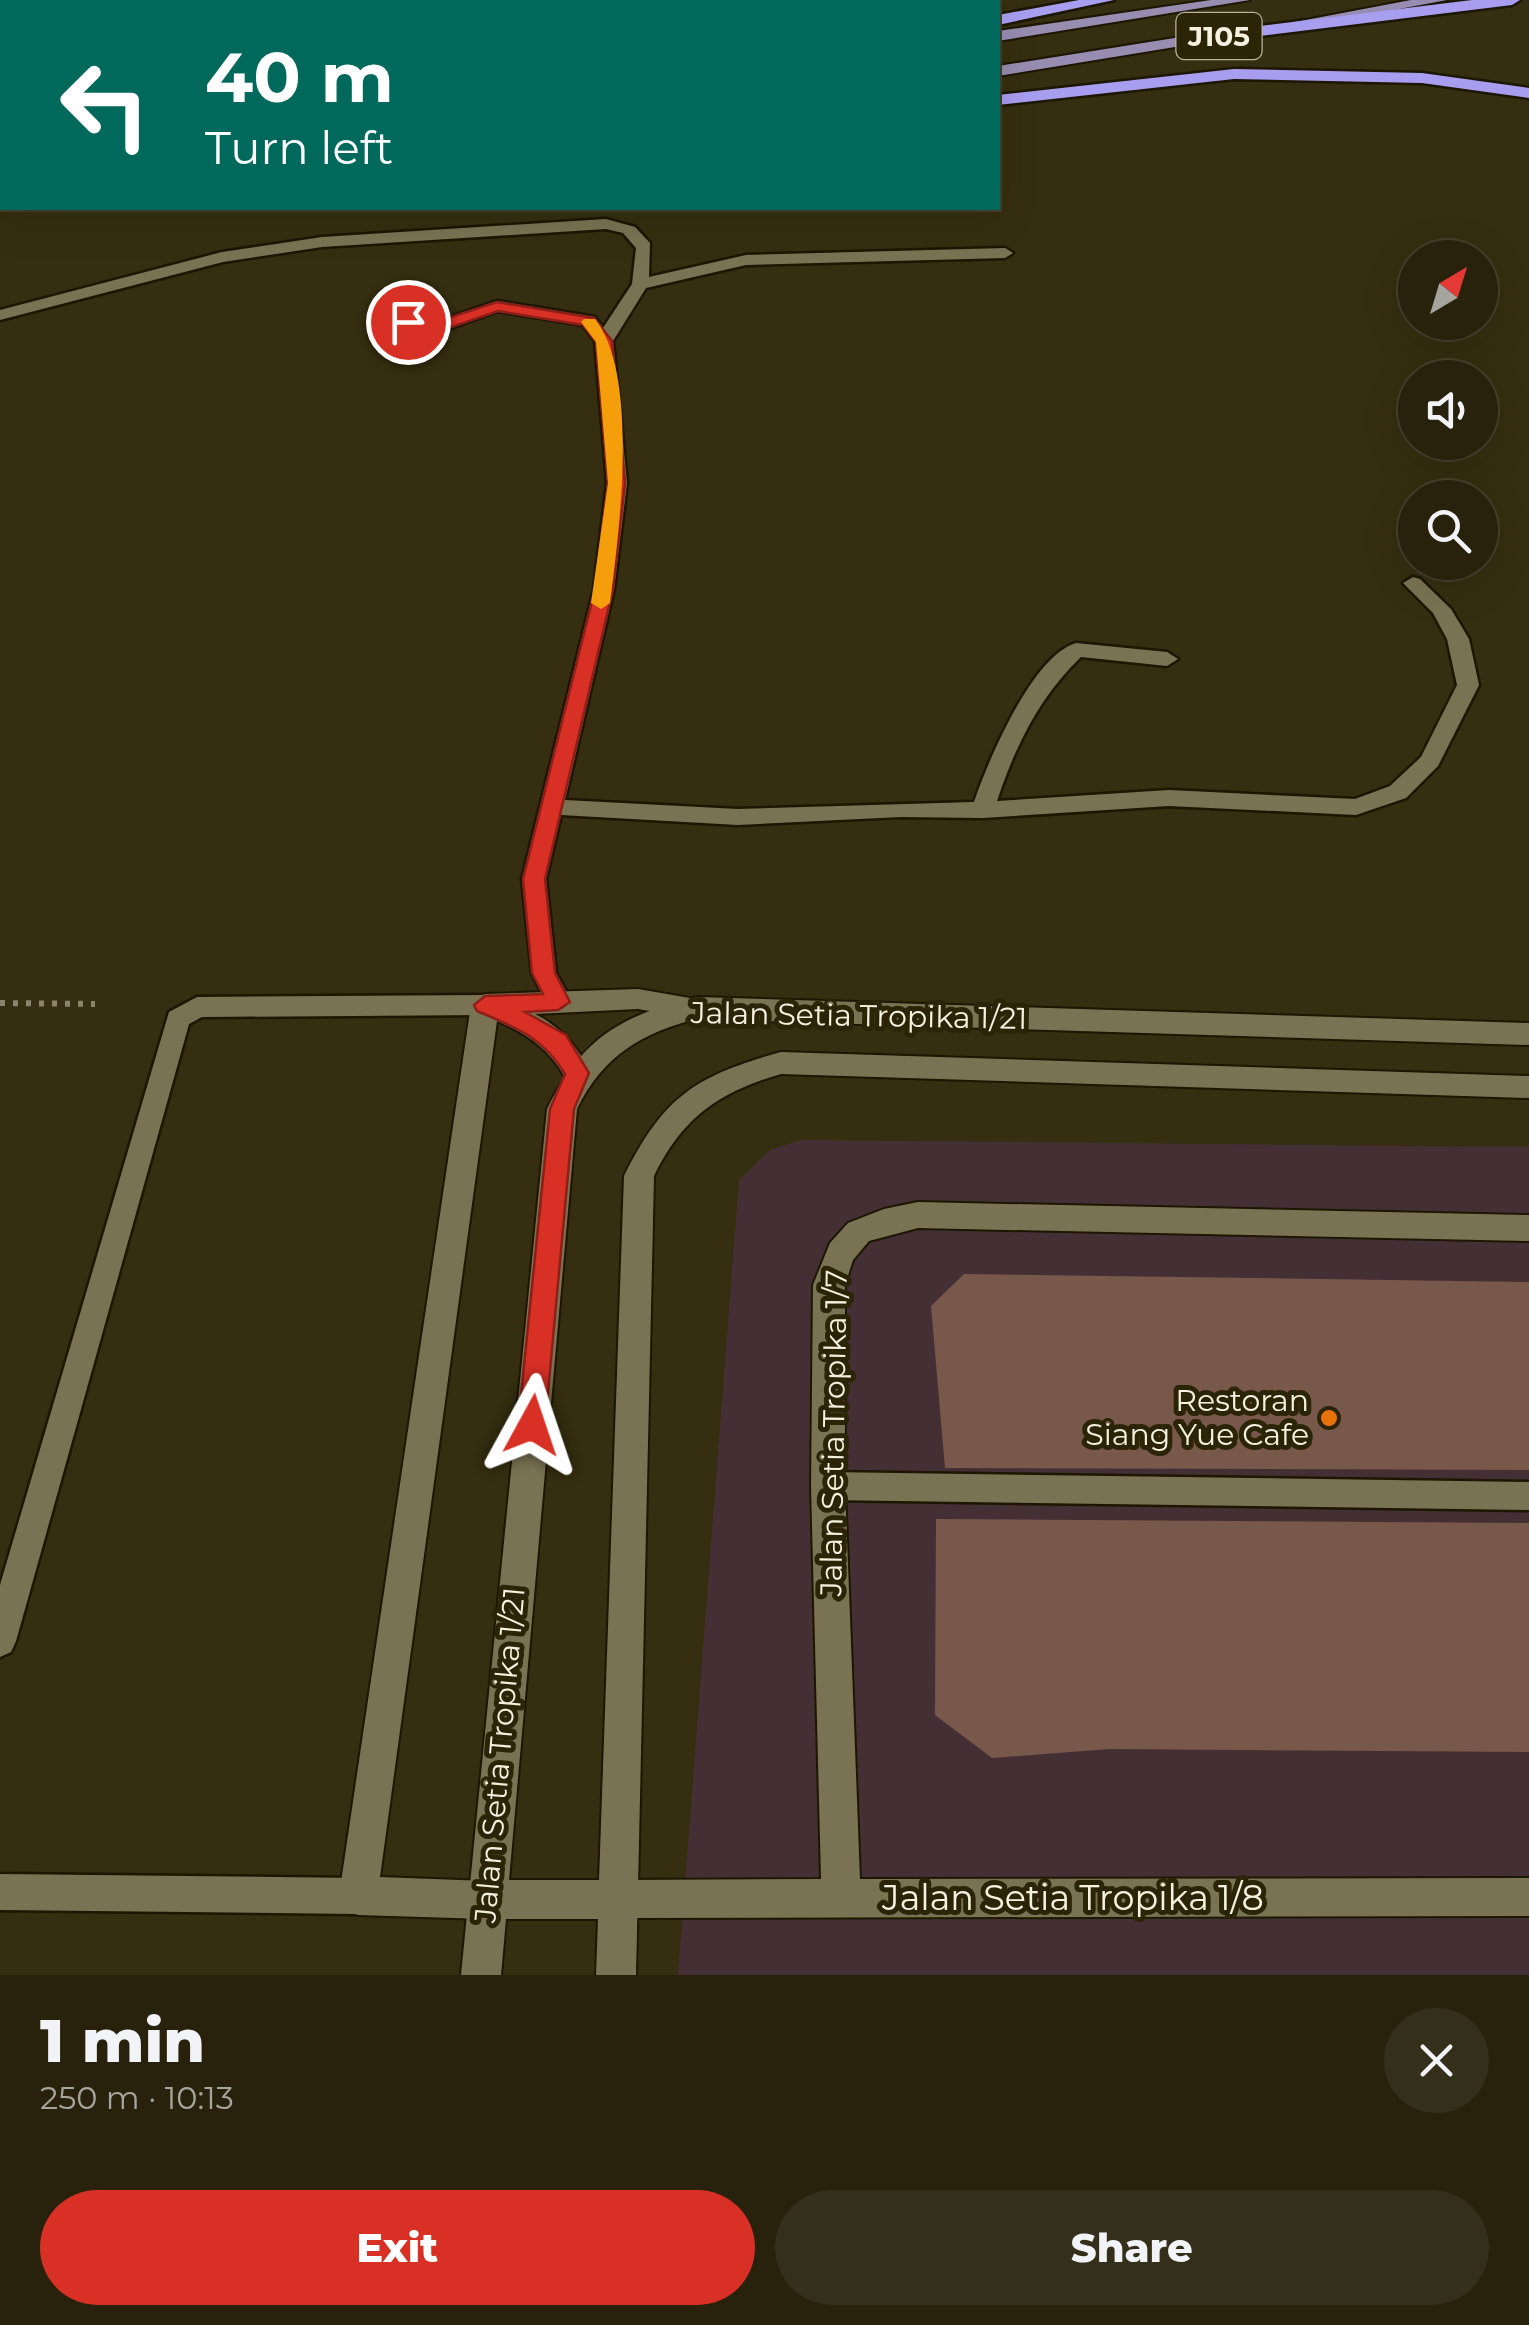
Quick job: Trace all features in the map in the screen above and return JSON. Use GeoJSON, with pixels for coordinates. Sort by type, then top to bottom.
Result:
{"type":"FeatureCollection","features":[{"type":"Feature","properties":{"kind":"highway"},"geometry":{"type":"LineString","coordinates":[[1000,20],[1106,0]]}},
{"type":"Feature","properties":{"kind":"highway"},"geometry":{"type":"LineString","coordinates":[[1204,38],[1512,0]]}},
{"type":"Feature","properties":{"kind":"highway"},"geometry":{"type":"LineString","coordinates":[[1000,100],[1234,74],[1422,78],[1529,92]]}},
{"type":"Feature","properties":{"kind":"main road","name":"J105"},"geometry":{"type":"LineString","coordinates":[[1000,36],[1242,0]]}},
{"type":"Feature","properties":{"kind":"main road","name":"J105"},"geometry":{"type":"LineString","coordinates":[[1000,71],[1440,0]]}},
{"type":"Feature","properties":{"kind":"street"},"geometry":{"type":"LineString","coordinates":[[485,1005],[638,999],[697,1008]]}},
{"type":"Feature","properties":{"kind":"street"},"geometry":{"type":"LineString","coordinates":[[485,1005],[540,1028],[558,1042],[577,1073]]}},
{"type":"Feature","properties":{"kind":"street"},"geometry":{"type":"LineString","coordinates":[[358,1896],[485,1005]]}},
{"type":"Feature","properties":{"kind":"street","name":"Jalan Setia Tropika 1/21"},"geometry":{"type":"LineString","coordinates":[[480,1975],[562,1109],[577,1073],[598,1050],[654,1017],[697,1008],[1529,1034]]}},
{"type":"Feature","properties":{"kind":"street","name":"Jalan Setia Tropika 1/21"},"geometry":{"type":"LineString","coordinates":[[616,1975],[639,1176],[657,1136],[688,1101],[721,1079],[781,1063],[1529,1087]]}},
{"type":"Feature","properties":{"kind":"street","name":"Jalan Setia Tropika 1/7"},"geometry":{"type":"LineString","coordinates":[[841,1899],[828,1486],[829,1284],[835,1256],[858,1230],[886,1219],[918,1214],[1529,1228]]}},
{"type":"Feature","properties":{"kind":"street","name":"Jalan Setia Tropika 1/8"},"geometry":{"type":"LineString","coordinates":[[358,1896],[486,1900],[1529,1898]]}},
{"type":"Feature","properties":{"kind":"lane"},"geometry":{"type":"LineString","coordinates":[[0,315],[222,257],[322,242],[589,225],[628,230],[644,246],[640,284],[604,341]]}},
{"type":"Feature","properties":{"kind":"lane"},"geometry":{"type":"LineString","coordinates":[[640,284],[746,260],[1006,253]]}},
{"type":"Feature","properties":{"kind":"lane"},"geometry":{"type":"LineString","coordinates":[[382,316],[434,328],[497,306],[588,322],[604,341],[616,483],[604,589],[534,879],[544,973],[558,1002]]}},
{"type":"Feature","properties":{"kind":"lane"},"geometry":{"type":"LineString","coordinates":[[551,807],[738,817],[900,809],[983,810],[1169,798],[1356,807],[1398,792],[1430,760],[1468,685],[1458,639],[1441,609],[1413,584]]}},
{"type":"Feature","properties":{"kind":"lane"},"geometry":{"type":"LineString","coordinates":[[983,810],[1010,739],[1053,670],[1076,650],[1167,659]]}},
{"type":"Feature","properties":{"kind":"lane"},"geometry":{"type":"LineString","coordinates":[[0,1640],[178,1019],[197,1007],[485,1005]]}},
{"type":"Feature","properties":{"kind":"lane"},"geometry":{"type":"LineString","coordinates":[[828,1486],[1529,1496]]}},
{"type":"Feature","properties":{"kind":"lane"},"geometry":{"type":"LineString","coordinates":[[0,1892],[358,1896]]}},
{"type":"Feature","properties":{"kind":"path"},"geometry":{"type":"LineString","coordinates":[[0,1003],[96,1004]]}},
{"type":"Feature","properties":{"kind":"shaded area"},"geometry":{"type":"Polygon","coordinates":[[[802,1140],[1529,1147],[1529,1975],[678,1975],[739,1180],[770,1150],[802,1140]]]}},
{"type":"Feature","properties":{"kind":"building"},"geometry":{"type":"Polygon","coordinates":[[[964,1274],[1529,1282],[1529,1470],[945,1468],[931,1306],[964,1274]]]}},
{"type":"Feature","properties":{"kind":"building"},"geometry":{"type":"Polygon","coordinates":[[[936,1519],[1529,1523],[1529,1752],[1110,1749],[992,1758],[935,1715],[936,1519]]]}},
{"type":"Feature","properties":{"kind":"slow traffic"},"geometry":{"type":"LineString","coordinates":[[589,322],[604,341],[616,483],[601,603]]}},
{"type":"Feature","properties":{"kind":"place","name":"Restoran Siang Yue Cafe"},"geometry":{"type":"Point","coordinates":[1329,1418]}},
{"type":"Feature","properties":{"kind":"route"},"geometry":{"type":"LineString","coordinates":[[408,322],[434,328],[497,306],[588,322],[604,341],[616,483],[604,589],[534,879],[544,973],[558,1002],[485,1005],[540,1028],[558,1042],[577,1073],[562,1109],[532,1425]]}}]}
